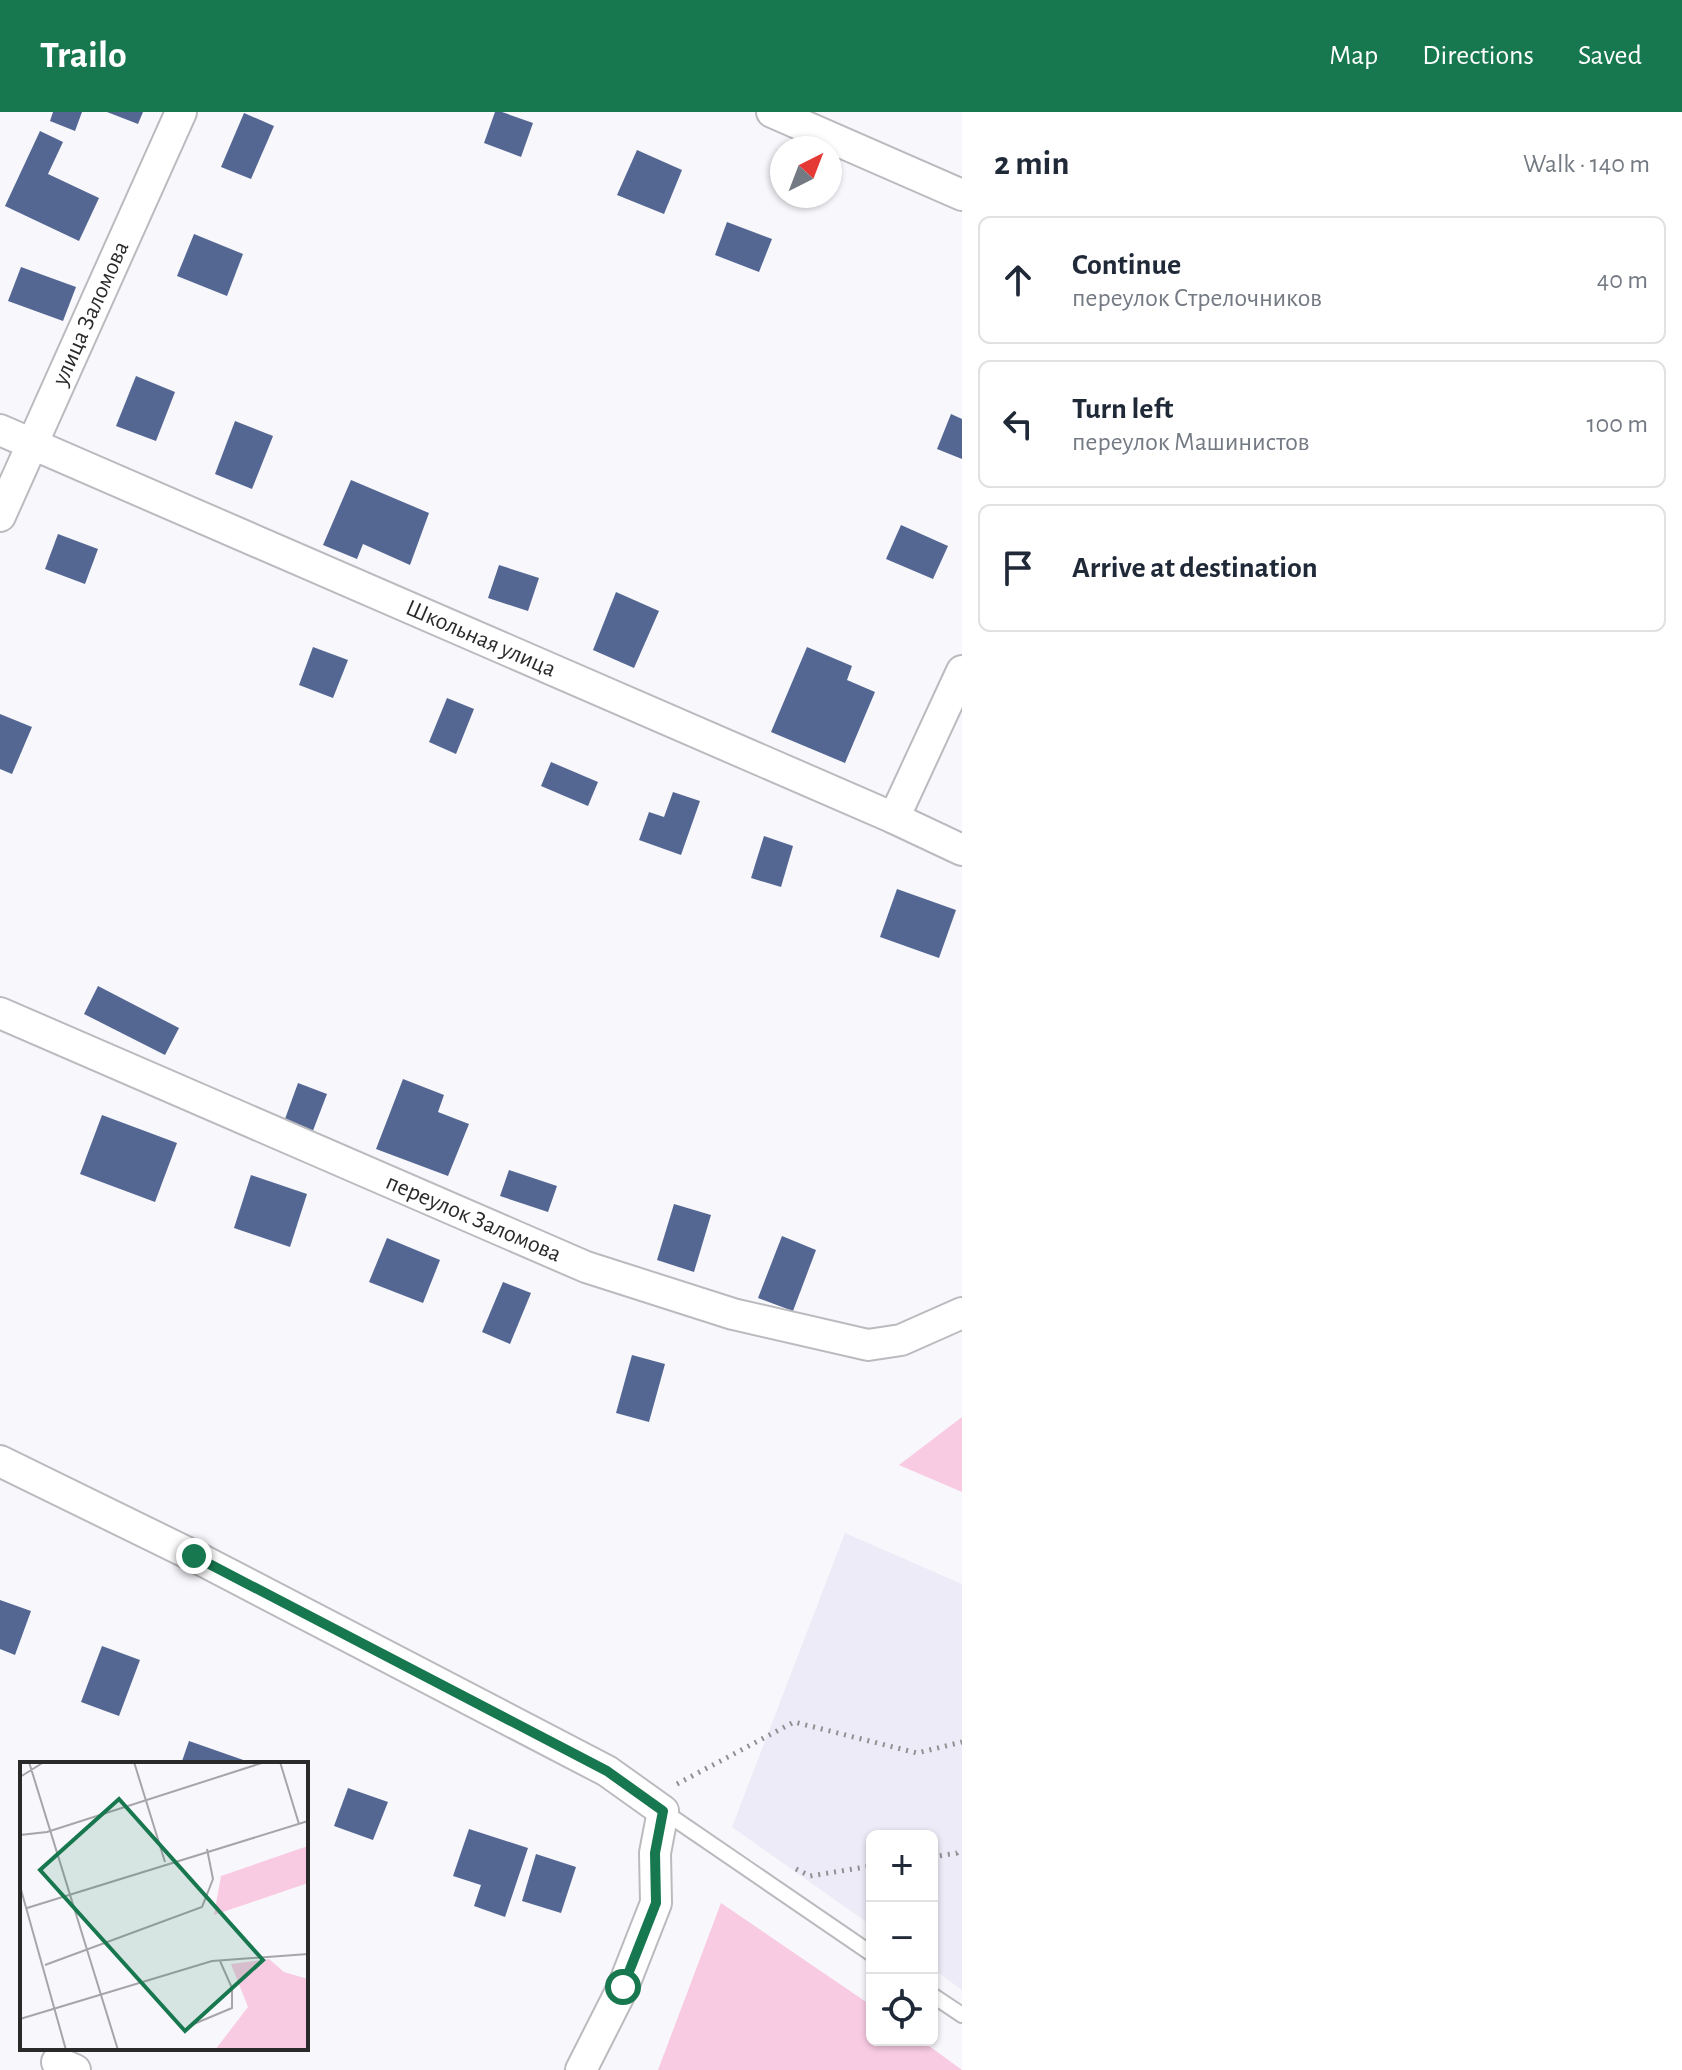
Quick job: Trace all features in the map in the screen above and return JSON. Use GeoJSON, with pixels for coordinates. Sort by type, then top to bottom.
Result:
{"type":"FeatureCollection","features":[{"type":"Feature","properties":{"kind":"street","name":"улица Заломова"},"geometry":{"type":"LineString","coordinates":[[0,516],[181,112]]}},
{"type":"Feature","properties":{"kind":"street"},"geometry":{"type":"LineString","coordinates":[[772,112],[962,195]]}},
{"type":"Feature","properties":{"kind":"street","name":"Школьная улица"},"geometry":{"type":"LineString","coordinates":[[0,430],[962,850]]}},
{"type":"Feature","properties":{"kind":"street"},"geometry":{"type":"LineString","coordinates":[[894,818],[962,671]]}},
{"type":"Feature","properties":{"kind":"street","name":"переулок Заломова"},"geometry":{"type":"LineString","coordinates":[[0,1013],[586,1267],[733,1314],[868,1345],[901,1340],[962,1313]]}},
{"type":"Feature","properties":{"kind":"street"},"geometry":{"type":"LineString","coordinates":[[0,1461],[194,1556],[607,1771],[656,1806],[656,1903],[623,1987],[581,2070]]}},
{"type":"Feature","properties":{"kind":"lane"},"geometry":{"type":"LineString","coordinates":[[656,1806],[866,1950]]}},
{"type":"Feature","properties":{"kind":"lane"},"geometry":{"type":"LineString","coordinates":[[938,1999],[962,2015]]}},
{"type":"Feature","properties":{"kind":"path"},"geometry":{"type":"LineString","coordinates":[[656,1806],[794,1722],[917,1753],[962,1742]]}},
{"type":"Feature","properties":{"kind":"path"},"geometry":{"type":"LineString","coordinates":[[938,1856],[957,1853],[962,1849]]}},
{"type":"Feature","properties":{"kind":"shaded area"},"geometry":{"type":"Polygon","coordinates":[[[962,1417],[962,1492],[899,1465],[962,1417]]]}},
{"type":"Feature","properties":{"kind":"shaded area"},"geometry":{"type":"Polygon","coordinates":[[[845,1533],[962,1584],[962,1990],[938,1972],[938,1830],[866,1830],[866,1922],[732,1827],[845,1533]]]}},
{"type":"Feature","properties":{"kind":"shaded area"},"geometry":{"type":"Polygon","coordinates":[[[721,1903],[866,2002],[866,2046],[929,2046],[962,2070],[658,2070],[721,1903]]]}},
{"type":"Feature","properties":{"kind":"building"},"geometry":{"type":"Polygon","coordinates":[[[53,112],[82,112],[75,131],[50,121],[53,112]]]}},
{"type":"Feature","properties":{"kind":"building"},"geometry":{"type":"Polygon","coordinates":[[[107,112],[143,112],[138,124],[107,112]]]}},
{"type":"Feature","properties":{"kind":"building"},"geometry":{"type":"Polygon","coordinates":[[[495,112],[533,123],[521,157],[484,143],[495,112]]]}},
{"type":"Feature","properties":{"kind":"building"},"geometry":{"type":"Polygon","coordinates":[[[244,113],[274,126],[251,179],[221,167],[244,113]]]}},
{"type":"Feature","properties":{"kind":"building"},"geometry":{"type":"Polygon","coordinates":[[[40,131],[63,142],[48,174],[99,198],[79,241],[5,206],[40,131]]]}},
{"type":"Feature","properties":{"kind":"building"},"geometry":{"type":"Polygon","coordinates":[[[637,150],[682,170],[664,214],[617,195],[637,150]]]}},
{"type":"Feature","properties":{"kind":"building"},"geometry":{"type":"Polygon","coordinates":[[[727,222],[772,239],[759,272],[715,255],[727,222]]]}},
{"type":"Feature","properties":{"kind":"building"},"geometry":{"type":"Polygon","coordinates":[[[194,234],[243,254],[227,296],[177,276],[194,234]]]}},
{"type":"Feature","properties":{"kind":"building"},"geometry":{"type":"Polygon","coordinates":[[[21,267],[76,287],[63,321],[8,301],[21,267]]]}},
{"type":"Feature","properties":{"kind":"building"},"geometry":{"type":"Polygon","coordinates":[[[136,376],[175,392],[156,441],[116,426],[136,376]]]}},
{"type":"Feature","properties":{"kind":"building"},"geometry":{"type":"Polygon","coordinates":[[[951,414],[962,419],[962,459],[937,449],[951,414]]]}},
{"type":"Feature","properties":{"kind":"building"},"geometry":{"type":"Polygon","coordinates":[[[235,421],[273,436],[252,489],[215,474],[235,421]]]}},
{"type":"Feature","properties":{"kind":"building"},"geometry":{"type":"Polygon","coordinates":[[[351,480],[429,513],[410,565],[363,544],[357,559],[323,545],[351,480]]]}},
{"type":"Feature","properties":{"kind":"building"},"geometry":{"type":"Polygon","coordinates":[[[901,525],[948,546],[933,579],[886,559],[901,525]]]}},
{"type":"Feature","properties":{"kind":"building"},"geometry":{"type":"Polygon","coordinates":[[[58,534],[98,549],[85,584],[45,569],[58,534]]]}},
{"type":"Feature","properties":{"kind":"building"},"geometry":{"type":"Polygon","coordinates":[[[499,565],[539,578],[528,611],[488,598],[499,565]]]}},
{"type":"Feature","properties":{"kind":"building"},"geometry":{"type":"Polygon","coordinates":[[[616,592],[659,611],[634,668],[593,650],[616,592]]]}},
{"type":"Feature","properties":{"kind":"building"},"geometry":{"type":"Polygon","coordinates":[[[313,647],[348,660],[333,698],[299,685],[313,647]]]}},
{"type":"Feature","properties":{"kind":"building"},"geometry":{"type":"Polygon","coordinates":[[[807,647],[852,666],[847,680],[875,692],[845,763],[771,732],[807,647]]]}},
{"type":"Feature","properties":{"kind":"building"},"geometry":{"type":"Polygon","coordinates":[[[447,698],[474,709],[456,754],[429,742],[447,698]]]}},
{"type":"Feature","properties":{"kind":"building"},"geometry":{"type":"Polygon","coordinates":[[[0,714],[32,727],[12,774],[0,769],[0,714]]]}},
{"type":"Feature","properties":{"kind":"building"},"geometry":{"type":"Polygon","coordinates":[[[551,762],[598,782],[588,806],[541,786],[551,762]]]}},
{"type":"Feature","properties":{"kind":"building"},"geometry":{"type":"Polygon","coordinates":[[[673,792],[700,801],[681,855],[639,840],[649,812],[664,817],[673,792]]]}},
{"type":"Feature","properties":{"kind":"building"},"geometry":{"type":"Polygon","coordinates":[[[764,836],[793,846],[781,887],[751,878],[764,836]]]}},
{"type":"Feature","properties":{"kind":"building"},"geometry":{"type":"Polygon","coordinates":[[[897,889],[956,910],[939,958],[880,937],[897,889]]]}},
{"type":"Feature","properties":{"kind":"building"},"geometry":{"type":"Polygon","coordinates":[[[98,986],[179,1028],[165,1055],[84,1014],[98,986]]]}},
{"type":"Feature","properties":{"kind":"building"},"geometry":{"type":"Polygon","coordinates":[[[403,1079],[444,1095],[438,1112],[469,1124],[448,1176],[376,1149],[403,1079]]]}},
{"type":"Feature","properties":{"kind":"building"},"geometry":{"type":"Polygon","coordinates":[[[298,1083],[327,1094],[309,1141],[281,1130],[298,1083]]]}},
{"type":"Feature","properties":{"kind":"building"},"geometry":{"type":"Polygon","coordinates":[[[102,1115],[177,1143],[155,1202],[80,1174],[102,1115]]]}},
{"type":"Feature","properties":{"kind":"building"},"geometry":{"type":"Polygon","coordinates":[[[509,1170],[557,1186],[548,1212],[500,1196],[509,1170]]]}},
{"type":"Feature","properties":{"kind":"building"},"geometry":{"type":"Polygon","coordinates":[[[251,1175],[307,1194],[290,1247],[234,1228],[251,1175]]]}},
{"type":"Feature","properties":{"kind":"building"},"geometry":{"type":"Polygon","coordinates":[[[674,1204],[711,1215],[694,1272],[657,1260],[674,1204]]]}},
{"type":"Feature","properties":{"kind":"building"},"geometry":{"type":"Polygon","coordinates":[[[782,1236],[816,1250],[793,1311],[758,1298],[782,1236]]]}},
{"type":"Feature","properties":{"kind":"building"},"geometry":{"type":"Polygon","coordinates":[[[387,1238],[440,1260],[423,1303],[369,1282],[387,1238]]]}},
{"type":"Feature","properties":{"kind":"building"},"geometry":{"type":"Polygon","coordinates":[[[503,1282],[531,1293],[510,1344],[482,1332],[503,1282]]]}},
{"type":"Feature","properties":{"kind":"building"},"geometry":{"type":"Polygon","coordinates":[[[632,1355],[665,1364],[649,1422],[616,1413],[632,1355]]]}},
{"type":"Feature","properties":{"kind":"building"},"geometry":{"type":"Polygon","coordinates":[[[0,1600],[31,1611],[15,1655],[0,1649],[0,1600]]]}},
{"type":"Feature","properties":{"kind":"building"},"geometry":{"type":"Polygon","coordinates":[[[102,1646],[140,1660],[119,1716],[81,1702],[102,1646]]]}},
{"type":"Feature","properties":{"kind":"building"},"geometry":{"type":"Polygon","coordinates":[[[189,1741],[249,1762],[182,1762],[189,1741]]]}},
{"type":"Feature","properties":{"kind":"building"},"geometry":{"type":"Polygon","coordinates":[[[348,1788],[388,1802],[373,1840],[334,1826],[348,1788]]]}},
{"type":"Feature","properties":{"kind":"building"},"geometry":{"type":"Polygon","coordinates":[[[469,1829],[528,1848],[505,1917],[474,1906],[481,1885],[453,1876],[469,1829]]]}},
{"type":"Feature","properties":{"kind":"building"},"geometry":{"type":"Polygon","coordinates":[[[536,1854],[576,1867],[561,1913],[522,1901],[536,1854]]]}},
{"type":"Feature","properties":{"kind":"route"},"geometry":{"type":"LineString","coordinates":[[194,1556],[607,1771],[663,1811],[655,1853],[656,1903],[623,1987]]}}]}
